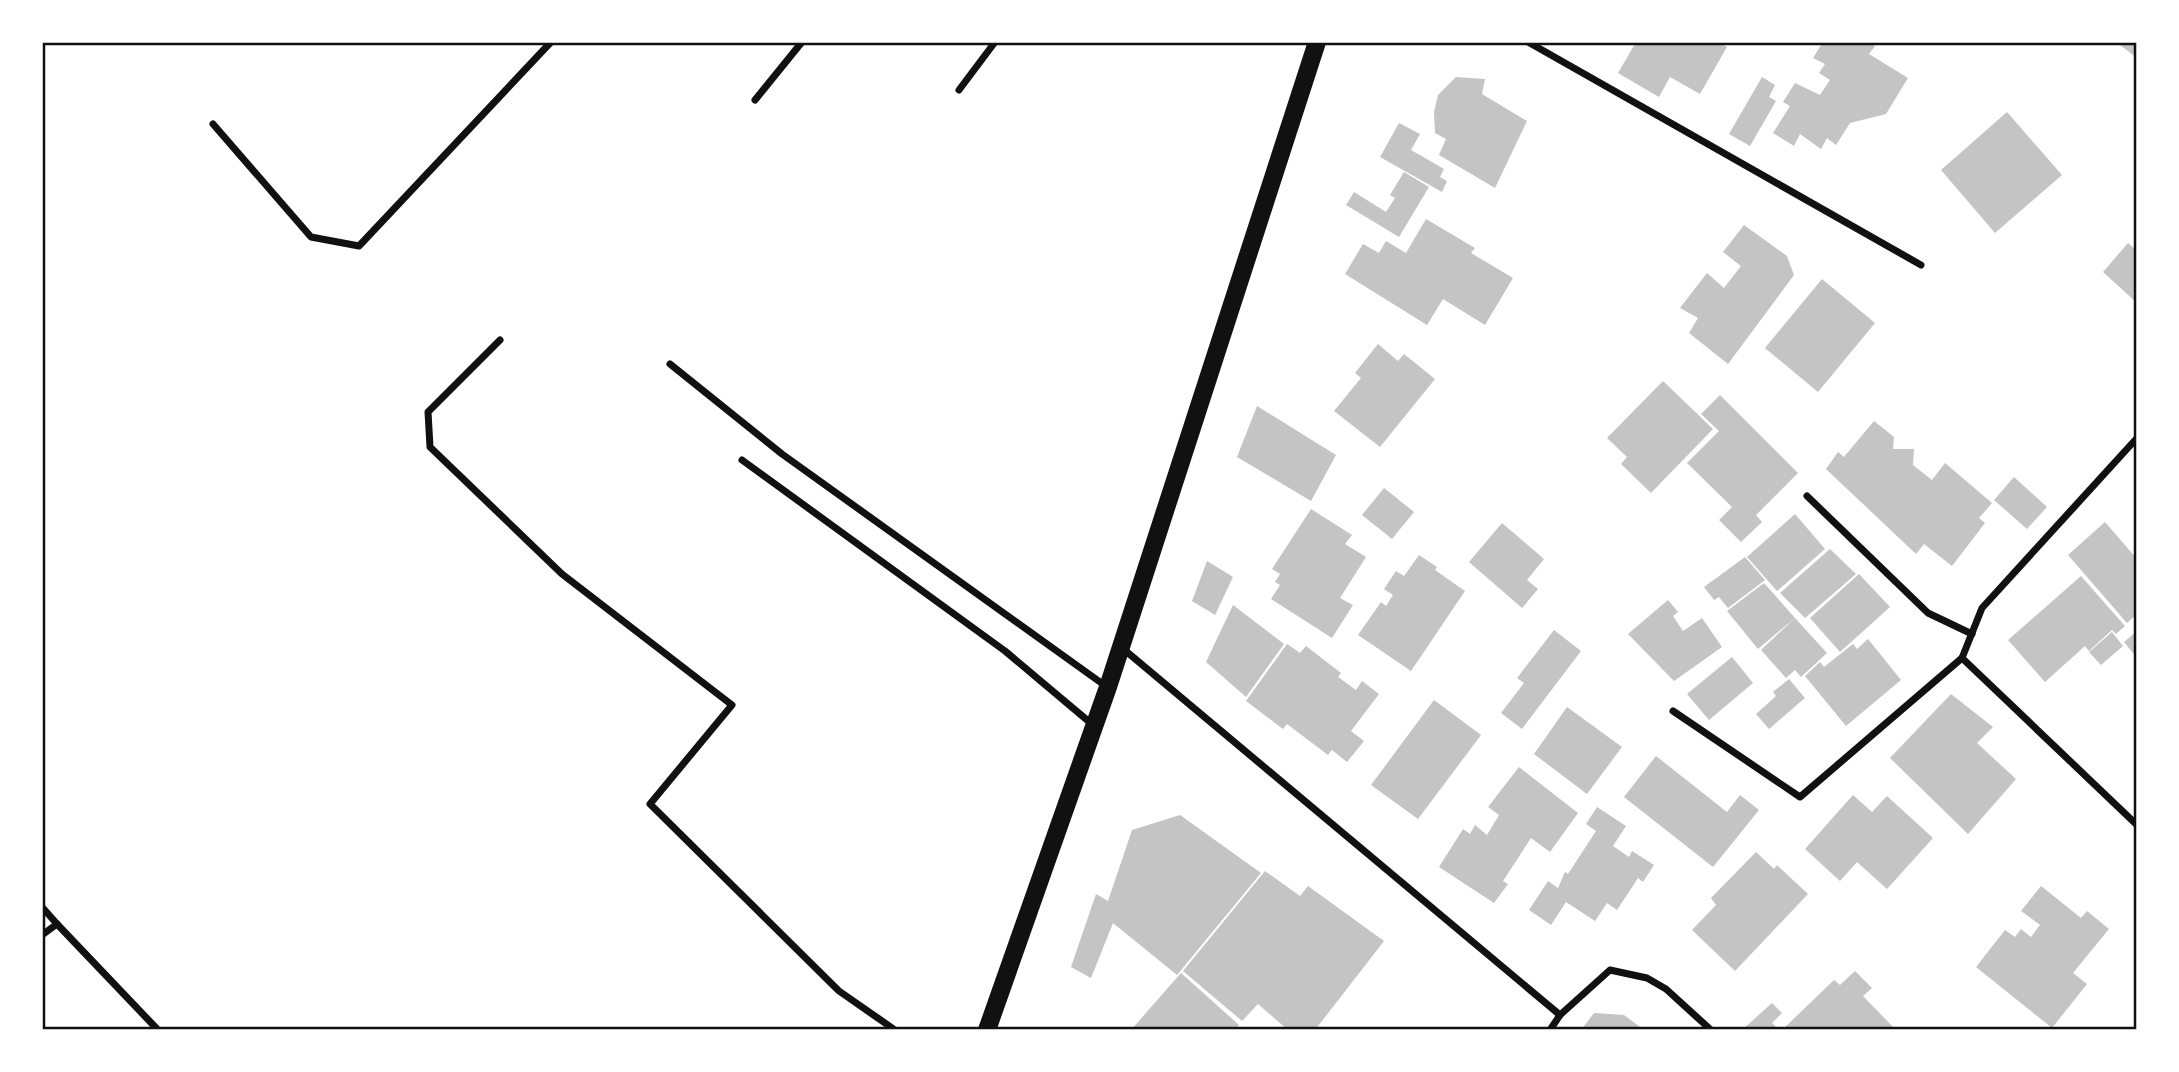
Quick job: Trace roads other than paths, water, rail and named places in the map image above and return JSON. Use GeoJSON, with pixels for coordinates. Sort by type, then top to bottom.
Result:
{"type":"FeatureCollection","features":[{"type":"Feature","properties":{"kind":"main road"},"geometry":{"type":"LineString","coordinates":[[987,1030],[1108,687],[1317,42]]}},
{"type":"Feature","properties":{"kind":"street"},"geometry":{"type":"LineString","coordinates":[[213,124],[312,237],[359,246],[551,42]]}},
{"type":"Feature","properties":{"kind":"street"},"geometry":{"type":"LineString","coordinates":[[755,100],[802,42]]}},
{"type":"Feature","properties":{"kind":"street"},"geometry":{"type":"LineString","coordinates":[[960,90],[995,42]]}},
{"type":"Feature","properties":{"kind":"street"},"geometry":{"type":"LineString","coordinates":[[1528,42],[1921,265]]}},
{"type":"Feature","properties":{"kind":"street"},"geometry":{"type":"LineString","coordinates":[[500,340],[428,412],[430,447],[562,573],[732,705],[650,803],[839,990],[895,1030]]}},
{"type":"Feature","properties":{"kind":"street"},"geometry":{"type":"LineString","coordinates":[[670,364],[782,454],[1108,687]]}},
{"type":"Feature","properties":{"kind":"street"},"geometry":{"type":"LineString","coordinates":[[1673,711],[1800,797],[1962,658],[1982,608],[2137,438]]}},
{"type":"Feature","properties":{"kind":"street"},"geometry":{"type":"LineString","coordinates":[[741,460],[1005,651],[1094,725]]}},
{"type":"Feature","properties":{"kind":"street"},"geometry":{"type":"LineString","coordinates":[[1807,496],[1928,613],[1972,634]]}},
{"type":"Feature","properties":{"kind":"street"},"geometry":{"type":"LineString","coordinates":[[1120,647],[1560,1014]]}},
{"type":"Feature","properties":{"kind":"street"},"geometry":{"type":"LineString","coordinates":[[1962,658],[2137,825]]}},
{"type":"Feature","properties":{"kind":"street"},"geometry":{"type":"LineString","coordinates":[[42,907],[158,1030]]}},
{"type":"Feature","properties":{"kind":"street"},"geometry":{"type":"LineString","coordinates":[[42,935],[57,923]]}},
{"type":"Feature","properties":{"kind":"street"},"geometry":{"type":"LineString","coordinates":[[1550,1030],[1560,1014],[1610,970],[1647,978],[1666,989],[1711,1030]]}}]}
